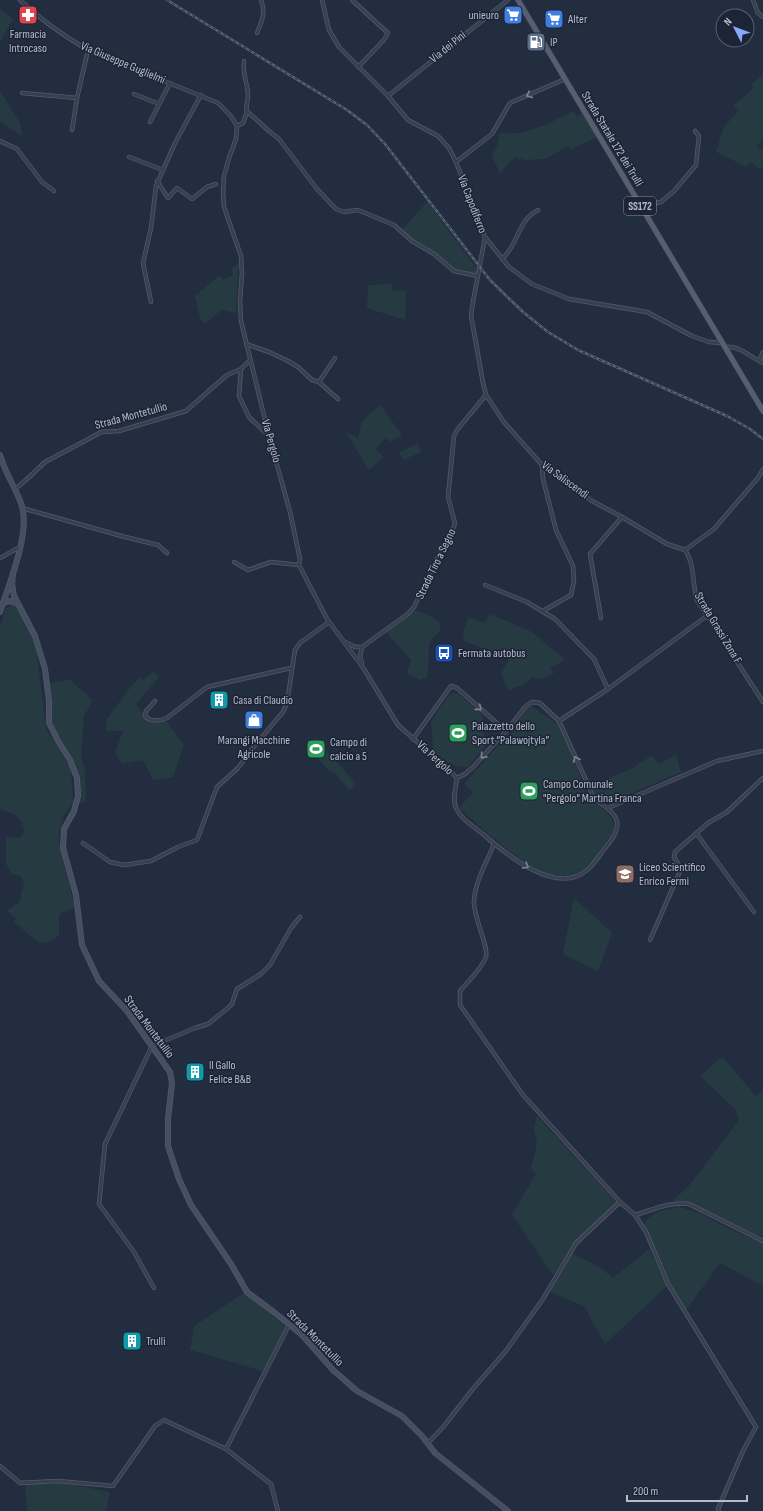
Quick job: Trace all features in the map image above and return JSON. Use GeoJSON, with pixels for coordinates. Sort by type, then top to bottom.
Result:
{"type":"FeatureCollection","features":[{"type":"Feature","properties":{"kind":"main road","name":"Strada Statale 172 dei Trulli"},"geometry":{"type":"LineString","coordinates":[[518,0],[763,411]]}},
{"type":"Feature","properties":{"kind":"street","name":"Via Giuseppe Guglielmi"},"geometry":{"type":"LineString","coordinates":[[20,0],[28,8],[71,40],[88,50],[218,103],[231,116],[237,126]]}},
{"type":"Feature","properties":{"kind":"street"},"geometry":{"type":"LineString","coordinates":[[257,33],[263,19],[264,12],[262,0]]}},
{"type":"Feature","properties":{"kind":"street","name":"Via Capodiferro"},"geometry":{"type":"LineString","coordinates":[[322,0],[330,34],[339,47],[388,96],[408,120],[443,140],[456,162],[485,238],[509,267],[532,284],[550,292],[569,299],[647,312],[692,336],[709,342],[733,346],[763,362]]}},
{"type":"Feature","properties":{"kind":"street"},"geometry":{"type":"LineString","coordinates":[[352,0],[388,33],[384,40],[358,67]]}},
{"type":"Feature","properties":{"kind":"street","name":"Via dei Pini"},"geometry":{"type":"LineString","coordinates":[[388,96],[508,0]]}},
{"type":"Feature","properties":{"kind":"street"},"geometry":{"type":"LineString","coordinates":[[752,0],[758,13],[763,17]]}},
{"type":"Feature","properties":{"kind":"street"},"geometry":{"type":"LineString","coordinates":[[72,130],[77,98],[88,50]]}},
{"type":"Feature","properties":{"kind":"street"},"geometry":{"type":"LineString","coordinates":[[237,126],[243,123],[247,112],[248,96],[247,81],[243,75],[244,61]]}},
{"type":"Feature","properties":{"kind":"street"},"geometry":{"type":"LineString","coordinates":[[456,162],[492,134],[510,103],[565,79]]}},
{"type":"Feature","properties":{"kind":"street"},"geometry":{"type":"LineString","coordinates":[[150,122],[170,83]]}},
{"type":"Feature","properties":{"kind":"street"},"geometry":{"type":"LineString","coordinates":[[22,93],[77,98]]}},
{"type":"Feature","properties":{"kind":"street"},"geometry":{"type":"LineString","coordinates":[[134,94],[159,104]]}},
{"type":"Feature","properties":{"kind":"street"},"geometry":{"type":"LineString","coordinates":[[151,302],[143,263],[151,228],[157,182],[175,143],[201,95]]}},
{"type":"Feature","properties":{"kind":"street"},"geometry":{"type":"LineString","coordinates":[[247,112],[279,139],[317,189],[336,209],[344,212],[358,210],[394,225],[412,241],[434,254],[454,271],[478,276]]}},
{"type":"Feature","properties":{"kind":"street","name":"Via Pergolo"},"geometry":{"type":"LineString","coordinates":[[237,126],[236,139],[228,158],[224,176],[223,193],[224,207],[241,256],[241,321],[269,436],[290,512],[300,559],[299,565],[329,622],[364,669],[396,722],[457,778],[455,803],[456,809],[461,816],[494,844],[523,865],[534,871],[552,877],[566,878],[585,872],[594,863],[614,835],[617,821],[608,808]]}},
{"type":"Feature","properties":{"kind":"street"},"geometry":{"type":"LineString","coordinates":[[641,206],[664,200],[674,192],[696,166],[699,136],[695,131]]}},
{"type":"Feature","properties":{"kind":"street"},"geometry":{"type":"LineString","coordinates":[[0,141],[17,148],[42,182],[54,191]]}},
{"type":"Feature","properties":{"kind":"street"},"geometry":{"type":"LineString","coordinates":[[129,156],[163,170]]}},
{"type":"Feature","properties":{"kind":"street"},"geometry":{"type":"LineString","coordinates":[[157,182],[168,198],[177,188],[192,199],[206,187],[216,184]]}},
{"type":"Feature","properties":{"kind":"street"},"geometry":{"type":"LineString","coordinates":[[502,258],[509,252],[519,234],[521,225],[532,213],[538,210]]}},
{"type":"Feature","properties":{"kind":"street","name":"Via Saliscendi"},"geometry":{"type":"LineString","coordinates":[[485,238],[472,315],[486,395],[503,421],[542,465],[592,501],[622,516],[666,544],[685,550]]}},
{"type":"Feature","properties":{"kind":"street"},"geometry":{"type":"LineString","coordinates":[[246,344],[269,352],[298,367],[312,380],[319,382],[338,400]]}},
{"type":"Feature","properties":{"kind":"street"},"geometry":{"type":"LineString","coordinates":[[759,361],[763,352]]}},
{"type":"Feature","properties":{"kind":"street"},"geometry":{"type":"LineString","coordinates":[[319,382],[334,358]]}},
{"type":"Feature","properties":{"kind":"street","name":"Strada Montetullio"},"geometry":{"type":"LineString","coordinates":[[15,488],[45,462],[101,432],[119,431],[186,411],[227,374],[241,369],[250,360]]}},
{"type":"Feature","properties":{"kind":"street"},"geometry":{"type":"LineString","coordinates":[[241,369],[239,396],[249,417],[269,436]]}},
{"type":"Feature","properties":{"kind":"street","name":"Strada Tiro a Segno"},"geometry":{"type":"LineString","coordinates":[[362,647],[412,610],[438,557],[451,535],[455,523],[448,496],[454,436],[457,430],[486,395]]}},
{"type":"Feature","properties":{"kind":"street"},"geometry":{"type":"LineString","coordinates":[[0,455],[5,469],[15,488],[22,508],[23,527],[20,547],[13,573],[2,597],[0,612]]}},
{"type":"Feature","properties":{"kind":"street"},"geometry":{"type":"LineString","coordinates":[[542,465],[543,479],[556,530],[573,566],[574,581],[571,595],[549,606],[543,611]]}},
{"type":"Feature","properties":{"kind":"street"},"geometry":{"type":"LineString","coordinates":[[685,550],[714,529],[758,478],[763,469]]}},
{"type":"Feature","properties":{"kind":"street"},"geometry":{"type":"LineString","coordinates":[[22,508],[158,545],[167,553]]}},
{"type":"Feature","properties":{"kind":"street"},"geometry":{"type":"LineString","coordinates":[[601,618],[590,554],[622,516]]}},
{"type":"Feature","properties":{"kind":"street"},"geometry":{"type":"LineString","coordinates":[[0,558],[20,547]]}},
{"type":"Feature","properties":{"kind":"street","name":"Strada Grassi Zona F"},"geometry":{"type":"LineString","coordinates":[[685,550],[691,563],[694,590],[697,600],[763,702]]}},
{"type":"Feature","properties":{"kind":"street"},"geometry":{"type":"LineString","coordinates":[[234,562],[248,570],[271,562],[299,565]]}},
{"type":"Feature","properties":{"kind":"street","name":"Strada Montetullio"},"geometry":{"type":"LineString","coordinates":[[13,573],[12,584],[14,596],[40,649],[45,669],[49,723],[70,760],[77,778],[78,796],[74,811],[64,829],[63,848],[76,895],[82,945],[99,982],[127,1011],[170,1072],[172,1083],[168,1119],[168,1146],[179,1179],[191,1205],[231,1264],[247,1292],[302,1335],[333,1370],[357,1392],[402,1416],[428,1443],[435,1453],[508,1511]]}},
{"type":"Feature","properties":{"kind":"street"},"geometry":{"type":"LineString","coordinates":[[485,585],[527,602],[555,619],[594,659],[608,690]]}},
{"type":"Feature","properties":{"kind":"street"},"geometry":{"type":"LineString","coordinates":[[2,597],[10,594],[14,596]]}},
{"type":"Feature","properties":{"kind":"street"},"geometry":{"type":"LineString","coordinates":[[2,605],[14,596]]}},
{"type":"Feature","properties":{"kind":"street"},"geometry":{"type":"LineString","coordinates":[[2,605],[10,601],[17,604]]}},
{"type":"Feature","properties":{"kind":"street"},"geometry":{"type":"LineString","coordinates":[[708,615],[608,690],[559,721],[594,797],[608,808],[717,762],[763,751]]}},
{"type":"Feature","properties":{"kind":"street"},"geometry":{"type":"LineString","coordinates":[[83,844],[110,862],[124,865],[151,861],[178,847],[197,840],[217,787],[238,768],[283,712],[287,703],[293,655],[297,647],[329,622]]}},
{"type":"Feature","properties":{"kind":"street"},"geometry":{"type":"LineString","coordinates":[[342,640],[352,646],[362,647],[360,656],[364,669]]}},
{"type":"Feature","properties":{"kind":"street"},"geometry":{"type":"LineString","coordinates":[[155,701],[146,711],[145,716],[149,720],[163,720],[207,687],[291,668]]}},
{"type":"Feature","properties":{"kind":"street","name":"Via Pergolo"},"geometry":{"type":"LineString","coordinates":[[413,739],[451,686],[457,688],[506,731]]}},
{"type":"Feature","properties":{"kind":"street","name":"Via Pergolo"},"geometry":{"type":"LineString","coordinates":[[457,778],[465,774],[473,767],[506,731],[526,706],[532,702],[540,703],[559,721]]}},
{"type":"Feature","properties":{"kind":"street"},"geometry":{"type":"LineString","coordinates":[[650,940],[681,869],[674,857],[675,852],[711,820],[727,812],[763,778]]}},
{"type":"Feature","properties":{"kind":"street"},"geometry":{"type":"LineString","coordinates":[[696,833],[754,912]]}},
{"type":"Feature","properties":{"kind":"street"},"geometry":{"type":"LineString","coordinates":[[494,844],[476,885],[474,902],[476,920],[486,949],[486,956],[478,969],[460,991],[460,1005],[523,1096],[620,1202],[635,1215],[646,1232],[668,1284],[756,1428],[743,1450],[718,1509],[719,1511]]}},
{"type":"Feature","properties":{"kind":"street"},"geometry":{"type":"LineString","coordinates":[[154,1288],[134,1252],[99,1204],[105,1144],[152,1046],[208,1024],[228,1008],[232,1004],[237,989],[261,974],[270,965],[291,928],[300,917]]}},
{"type":"Feature","properties":{"kind":"street"},"geometry":{"type":"LineString","coordinates":[[428,1443],[444,1426],[472,1390],[505,1352],[543,1299],[576,1242],[620,1202]]}},
{"type":"Feature","properties":{"kind":"street"},"geometry":{"type":"LineString","coordinates":[[635,1215],[666,1205],[681,1203],[689,1204],[763,1240]]}},
{"type":"Feature","properties":{"kind":"street"},"geometry":{"type":"LineString","coordinates":[[226,1449],[289,1325]]}},
{"type":"Feature","properties":{"kind":"street"},"geometry":{"type":"LineString","coordinates":[[0,1466],[20,1483],[58,1481],[113,1486],[155,1426],[164,1420],[226,1449],[271,1484],[278,1511]]}},
{"type":"Feature","properties":{"kind":"green space"},"geometry":{"type":"Polygon","coordinates":[[[0,8],[13,19],[0,42],[0,8]]]}},
{"type":"Feature","properties":{"kind":"green space"},"geometry":{"type":"Polygon","coordinates":[[[763,74],[763,139],[756,146],[763,151],[763,166],[760,170],[751,162],[746,167],[719,153],[716,152],[715,155],[724,127],[738,111],[733,106],[754,88],[750,86],[763,74]]]}},
{"type":"Feature","properties":{"kind":"green space"},"geometry":{"type":"Polygon","coordinates":[[[0,91],[20,123],[22,136],[0,122],[0,91]]]}},
{"type":"Feature","properties":{"kind":"green space"},"geometry":{"type":"Polygon","coordinates":[[[573,111],[577,116],[583,113],[597,137],[571,149],[569,146],[545,159],[525,160],[515,157],[500,173],[492,156],[497,146],[500,133],[520,133],[529,131],[573,111]]]}},
{"type":"Feature","properties":{"kind":"green space"},"geometry":{"type":"Polygon","coordinates":[[[427,202],[478,270],[477,272],[472,274],[457,272],[435,253],[401,231],[427,202]]]}},
{"type":"Feature","properties":{"kind":"green space"},"geometry":{"type":"Polygon","coordinates":[[[239,263],[236,313],[221,310],[205,324],[200,318],[195,296],[220,275],[223,280],[233,275],[231,269],[239,263]]]}},
{"type":"Feature","properties":{"kind":"green space"},"geometry":{"type":"Polygon","coordinates":[[[391,284],[393,290],[406,291],[405,320],[367,308],[368,285],[391,284]]]}},
{"type":"Feature","properties":{"kind":"green space"},"geometry":{"type":"Polygon","coordinates":[[[380,405],[402,435],[391,442],[387,438],[382,441],[376,450],[384,457],[369,470],[345,431],[358,438],[362,421],[380,405]]]}},
{"type":"Feature","properties":{"kind":"green space"},"geometry":{"type":"Polygon","coordinates":[[[418,444],[421,452],[403,460],[399,452],[418,444]]]}},
{"type":"Feature","properties":{"kind":"green space"},"geometry":{"type":"Polygon","coordinates":[[[14,604],[24,618],[36,647],[46,729],[70,767],[72,782],[73,803],[64,815],[59,833],[59,844],[75,907],[59,914],[59,936],[45,943],[39,943],[14,922],[16,918],[7,911],[19,902],[24,885],[21,876],[12,874],[6,864],[6,836],[20,838],[24,832],[22,823],[16,816],[0,809],[0,627],[6,608],[14,604]]]}},
{"type":"Feature","properties":{"kind":"green space"},"geometry":{"type":"Polygon","coordinates":[[[415,611],[420,611],[439,621],[440,626],[439,631],[430,643],[427,678],[420,680],[407,673],[411,660],[386,632],[415,611]]]}},
{"type":"Feature","properties":{"kind":"green space"},"geometry":{"type":"Polygon","coordinates":[[[490,614],[532,632],[565,660],[550,668],[554,673],[541,679],[532,677],[523,685],[508,690],[501,674],[509,658],[464,641],[463,632],[469,617],[484,623],[490,614]]]}},
{"type":"Feature","properties":{"kind":"green space"},"geometry":{"type":"Polygon","coordinates":[[[154,671],[159,677],[136,704],[148,721],[166,721],[184,745],[173,777],[153,780],[143,760],[122,764],[115,753],[123,731],[106,731],[107,719],[129,689],[140,677],[142,680],[154,671]]]}},
{"type":"Feature","properties":{"kind":"green space"},"geometry":{"type":"Polygon","coordinates":[[[72,679],[73,683],[93,700],[84,716],[81,758],[85,770],[86,802],[77,804],[76,772],[55,735],[51,715],[49,683],[72,679]]]}},
{"type":"Feature","properties":{"kind":"green space","name":"Palazzetto dello Sport “Palawojtyla”"},"geometry":{"type":"Polygon","coordinates":[[[458,693],[482,715],[485,747],[468,767],[459,767],[454,765],[435,753],[435,750],[433,750],[431,721],[450,694],[458,693]]]}},
{"type":"Feature","properties":{"kind":"green space","name":"Campo Comunale \"Pergolo\" Martina Franca"},"geometry":{"type":"Polygon","coordinates":[[[530,705],[553,721],[554,724],[557,722],[588,795],[608,814],[614,825],[613,832],[595,859],[589,866],[577,873],[565,875],[553,874],[528,864],[517,857],[495,838],[494,839],[459,808],[473,792],[464,784],[507,735],[514,732],[514,726],[530,705]]]}},
{"type":"Feature","properties":{"kind":"green space"},"geometry":{"type":"Polygon","coordinates":[[[315,737],[356,784],[350,790],[333,772],[331,773],[306,746],[315,737]]]}},
{"type":"Feature","properties":{"kind":"green space"},"geometry":{"type":"Polygon","coordinates":[[[676,755],[681,772],[616,800],[608,801],[596,796],[592,786],[635,767],[652,756],[659,764],[676,755]]]}},
{"type":"Feature","properties":{"kind":"green space"},"geometry":{"type":"Polygon","coordinates":[[[574,898],[612,933],[598,971],[563,954],[574,898]]]}},
{"type":"Feature","properties":{"kind":"green space"},"geometry":{"type":"Polygon","coordinates":[[[722,1057],[756,1096],[763,1090],[763,1237],[731,1224],[692,1205],[672,1201],[688,1187],[739,1120],[735,1109],[700,1076],[722,1057]]]}},
{"type":"Feature","properties":{"kind":"green space"},"geometry":{"type":"Polygon","coordinates":[[[537,1116],[616,1202],[615,1205],[578,1239],[553,1275],[512,1215],[536,1174],[531,1169],[537,1144],[534,1129],[537,1116]]]}},
{"type":"Feature","properties":{"kind":"green space"},"geometry":{"type":"Polygon","coordinates":[[[679,1207],[699,1213],[729,1229],[763,1243],[763,1286],[720,1263],[686,1310],[660,1269],[643,1227],[653,1214],[663,1210],[679,1207]]]}},
{"type":"Feature","properties":{"kind":"green space"},"geometry":{"type":"Polygon","coordinates":[[[649,1249],[667,1286],[605,1344],[584,1306],[550,1292],[572,1253],[601,1268],[613,1278],[649,1249]]]}},
{"type":"Feature","properties":{"kind":"green space"},"geometry":{"type":"Polygon","coordinates":[[[244,1293],[289,1329],[266,1372],[190,1350],[194,1326],[244,1293]]]}},
{"type":"Feature","properties":{"kind":"green space"},"geometry":{"type":"Polygon","coordinates":[[[65,1483],[110,1492],[106,1510],[108,1511],[27,1511],[25,1484],[65,1483]]]}},
{"type":"Feature","properties":{"kind":"railway"},"geometry":{"type":"LineString","coordinates":[[167,0],[347,110],[367,125],[385,144],[490,280],[523,312],[548,332],[578,350],[727,416],[750,429],[763,439]]}},
{"type":"Feature","properties":{"kind":"place","name":"Farmacia Introcaso"},"geometry":{"type":"Point","coordinates":[28,15]}},
{"type":"Feature","properties":{"kind":"place","name":"unieuro"},"geometry":{"type":"Point","coordinates":[513,15]}},
{"type":"Feature","properties":{"kind":"place","name":"Alter"},"geometry":{"type":"Point","coordinates":[554,19]}},
{"type":"Feature","properties":{"kind":"place","name":"IP"},"geometry":{"type":"Point","coordinates":[536,42]}},
{"type":"Feature","properties":{"kind":"place","name":"Fermata autobus"},"geometry":{"type":"Point","coordinates":[444,653]}},
{"type":"Feature","properties":{"kind":"place","name":"Casa di Claudio"},"geometry":{"type":"Point","coordinates":[219,700]}},
{"type":"Feature","properties":{"kind":"place","name":"Marangi Macchine Agricole"},"geometry":{"type":"Point","coordinates":[254,720]}},
{"type":"Feature","properties":{"kind":"place","name":"Palazzetto dello Sport “Palawojtyla”"},"geometry":{"type":"Point","coordinates":[458,733]}},
{"type":"Feature","properties":{"kind":"place","name":"Campo di calcio a 5"},"geometry":{"type":"Point","coordinates":[316,749]}},
{"type":"Feature","properties":{"kind":"place","name":"Campo Comunale \"Pergolo\" Martina Franca"},"geometry":{"type":"Point","coordinates":[529,791]}},
{"type":"Feature","properties":{"kind":"place","name":"Liceo Scientifico Enrico Fermi"},"geometry":{"type":"Point","coordinates":[625,874]}},
{"type":"Feature","properties":{"kind":"place","name":"Il Gallo Felice B&B"},"geometry":{"type":"Point","coordinates":[195,1072]}},
{"type":"Feature","properties":{"kind":"place","name":"Trulli"},"geometry":{"type":"Point","coordinates":[132,1341]}}]}
